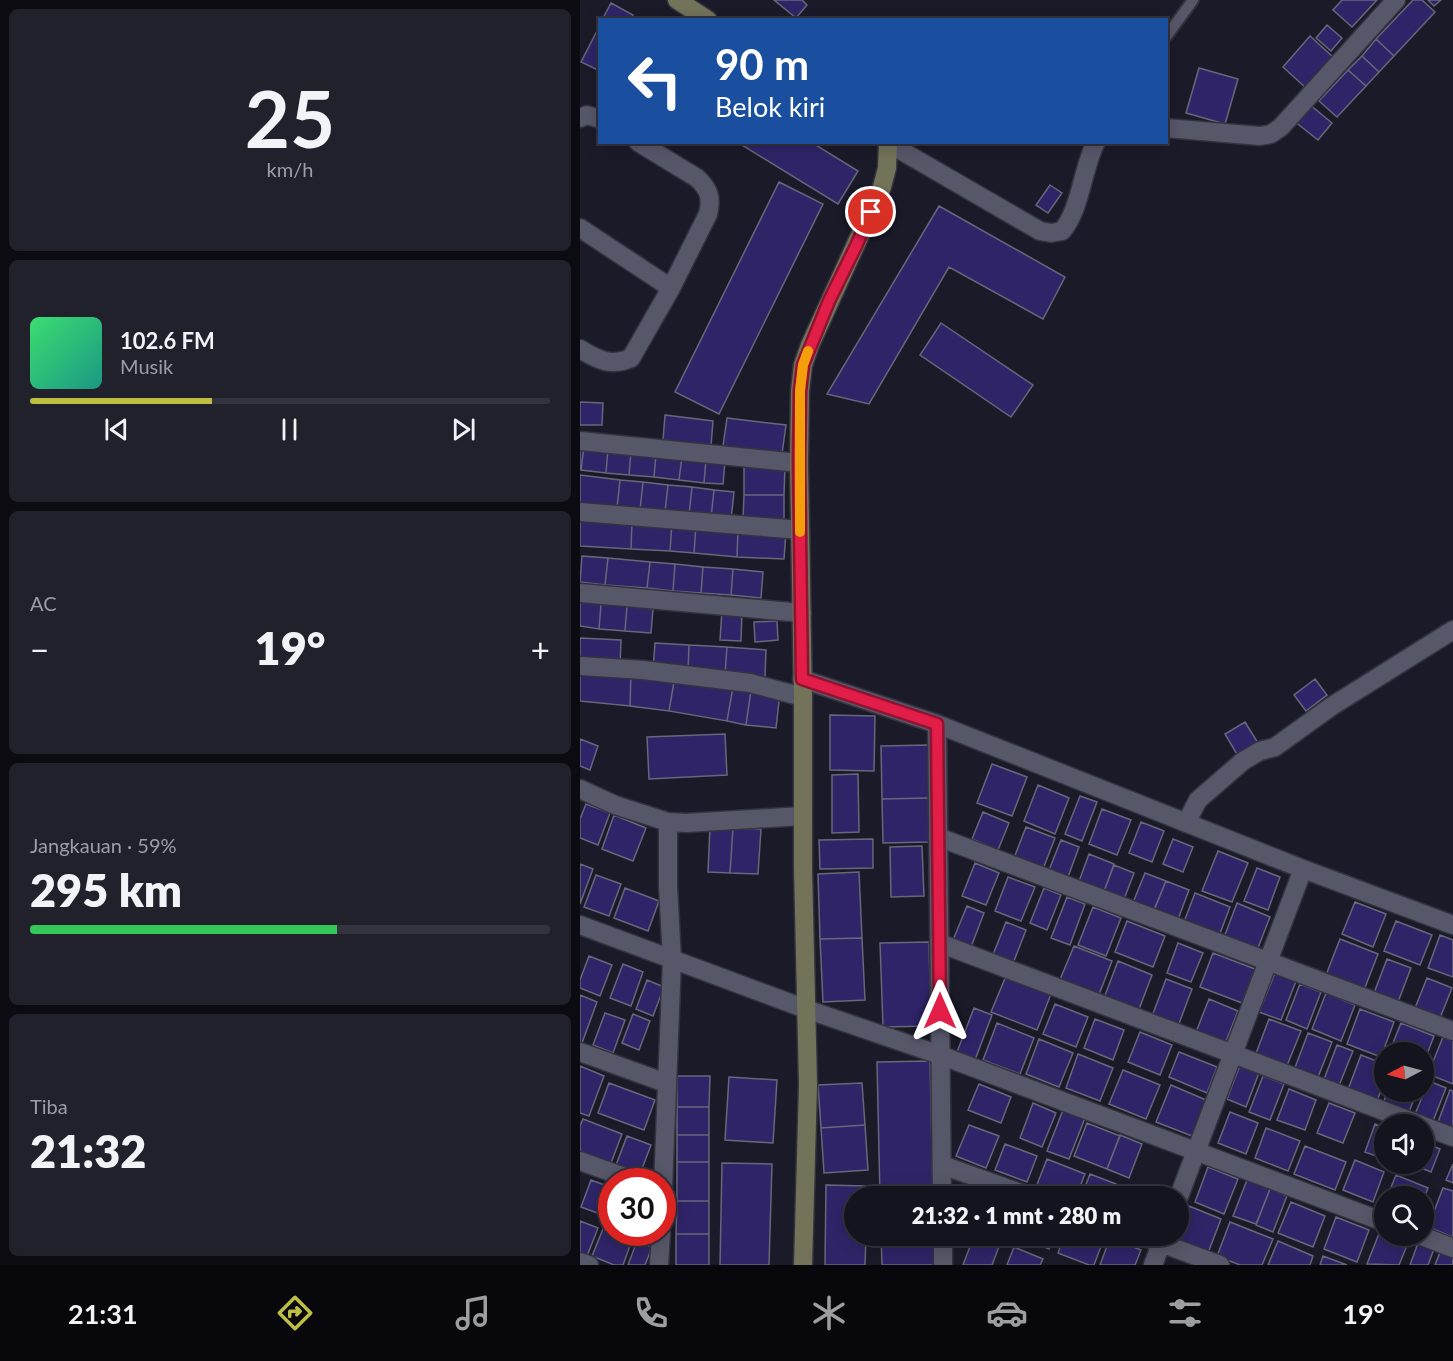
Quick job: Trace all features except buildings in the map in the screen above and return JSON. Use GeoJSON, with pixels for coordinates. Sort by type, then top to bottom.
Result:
{"type":"FeatureCollection","features":[{"type":"Feature","properties":{"kind":"street"},"geometry":{"type":"LineString","coordinates":[[677,0],[705,18]]}},
{"type":"Feature","properties":{"kind":"street"},"geometry":{"type":"LineString","coordinates":[[1168,128],[1246,136],[1270,134],[1281,127],[1396,0]]}},
{"type":"Feature","properties":{"kind":"street"},"geometry":{"type":"LineString","coordinates":[[580,118],[587,115],[598,118]]}},
{"type":"Feature","properties":{"kind":"street"},"geometry":{"type":"LineString","coordinates":[[803,1265],[808,1085],[803,816],[800,391],[803,365],[810,345],[882,187],[887,168],[888,144]]}},
{"type":"Feature","properties":{"kind":"street"},"geometry":{"type":"LineString","coordinates":[[890,144],[1040,231],[1051,233],[1062,231],[1069,222],[1095,144]]}},
{"type":"Feature","properties":{"kind":"street"},"geometry":{"type":"LineString","coordinates":[[580,349],[605,363],[623,362],[631,358],[671,288],[708,214],[711,203],[704,185],[648,145]]}},
{"type":"Feature","properties":{"kind":"street"},"geometry":{"type":"LineString","coordinates":[[580,228],[671,288]]}},
{"type":"Feature","properties":{"kind":"street"},"geometry":{"type":"LineString","coordinates":[[580,441],[799,463]]}},
{"type":"Feature","properties":{"kind":"street"},"geometry":{"type":"LineString","coordinates":[[580,512],[800,530]]}},
{"type":"Feature","properties":{"kind":"street"},"geometry":{"type":"LineString","coordinates":[[580,593],[802,613]]}},
{"type":"Feature","properties":{"kind":"street"},"geometry":{"type":"LineString","coordinates":[[1186,823],[1198,800],[1243,761],[1260,751],[1275,747],[1333,706],[1453,630]]}},
{"type":"Feature","properties":{"kind":"street"},"geometry":{"type":"LineString","coordinates":[[580,666],[643,670],[750,683],[803,698]]}},
{"type":"Feature","properties":{"kind":"street"},"geometry":{"type":"LineString","coordinates":[[802,679],[937,724],[1303,869],[1453,925]]}},
{"type":"Feature","properties":{"kind":"street"},"geometry":{"type":"LineString","coordinates":[[937,724],[942,1186]]}},
{"type":"Feature","properties":{"kind":"street"},"geometry":{"type":"LineString","coordinates":[[580,789],[615,805],[668,822],[803,816]]}},
{"type":"Feature","properties":{"kind":"street"},"geometry":{"type":"LineString","coordinates":[[664,1168],[672,960],[668,886],[668,822]]}},
{"type":"Feature","properties":{"kind":"street"},"geometry":{"type":"LineString","coordinates":[[938,837],[1453,1031]]}},
{"type":"Feature","properties":{"kind":"street"},"geometry":{"type":"LineString","coordinates":[[1183,1186],[1303,869]]}},
{"type":"Feature","properties":{"kind":"street"},"geometry":{"type":"LineString","coordinates":[[580,925],[940,1056],[1374,1218]]}},
{"type":"Feature","properties":{"kind":"street"},"geometry":{"type":"LineString","coordinates":[[939,944],[1392,1114]]}},
{"type":"Feature","properties":{"kind":"street"},"geometry":{"type":"LineString","coordinates":[[580,1052],[666,1083]]}},
{"type":"Feature","properties":{"kind":"street"},"geometry":{"type":"LineString","coordinates":[[1434,1130],[1453,1137]]}},
{"type":"Feature","properties":{"kind":"street"},"geometry":{"type":"LineString","coordinates":[[580,1161],[599,1168]]}},
{"type":"Feature","properties":{"kind":"street"},"geometry":{"type":"LineString","coordinates":[[942,1165],[1001,1186]]}},
{"type":"Feature","properties":{"kind":"street"},"geometry":{"type":"LineString","coordinates":[[1434,1241],[1453,1248]]}},
{"type":"Feature","properties":{"kind":"street"},"geometry":{"type":"LineString","coordinates":[[659,1265],[660,1246]]}},
{"type":"Feature","properties":{"kind":"street"},"geometry":{"type":"LineString","coordinates":[[943,1246],[943,1265]]}},
{"type":"Feature","properties":{"kind":"street"},"geometry":{"type":"LineString","coordinates":[[1153,1265],[1161,1246]]}},
{"type":"Feature","properties":{"kind":"street"},"geometry":{"type":"LineString","coordinates":[[1177,1246],[1220,1265]]}},
{"type":"Feature","properties":{"kind":"street"},"geometry":{"type":"LineString","coordinates":[[580,1262],[589,1265]]}},
{"type":"Feature","properties":{"kind":"lane"},"geometry":{"type":"LineString","coordinates":[[1168,35],[1193,0]]}},
{"type":"Feature","properties":{"kind":"slow traffic"},"geometry":{"type":"LineString","coordinates":[[800,532],[800,391],[803,365],[808,351]]}},
{"type":"Feature","properties":{"kind":"route"},"geometry":{"type":"LineString","coordinates":[[871,212],[829,301],[803,365],[800,391],[799,463],[802,679],[937,724],[940,1011]]}}]}
